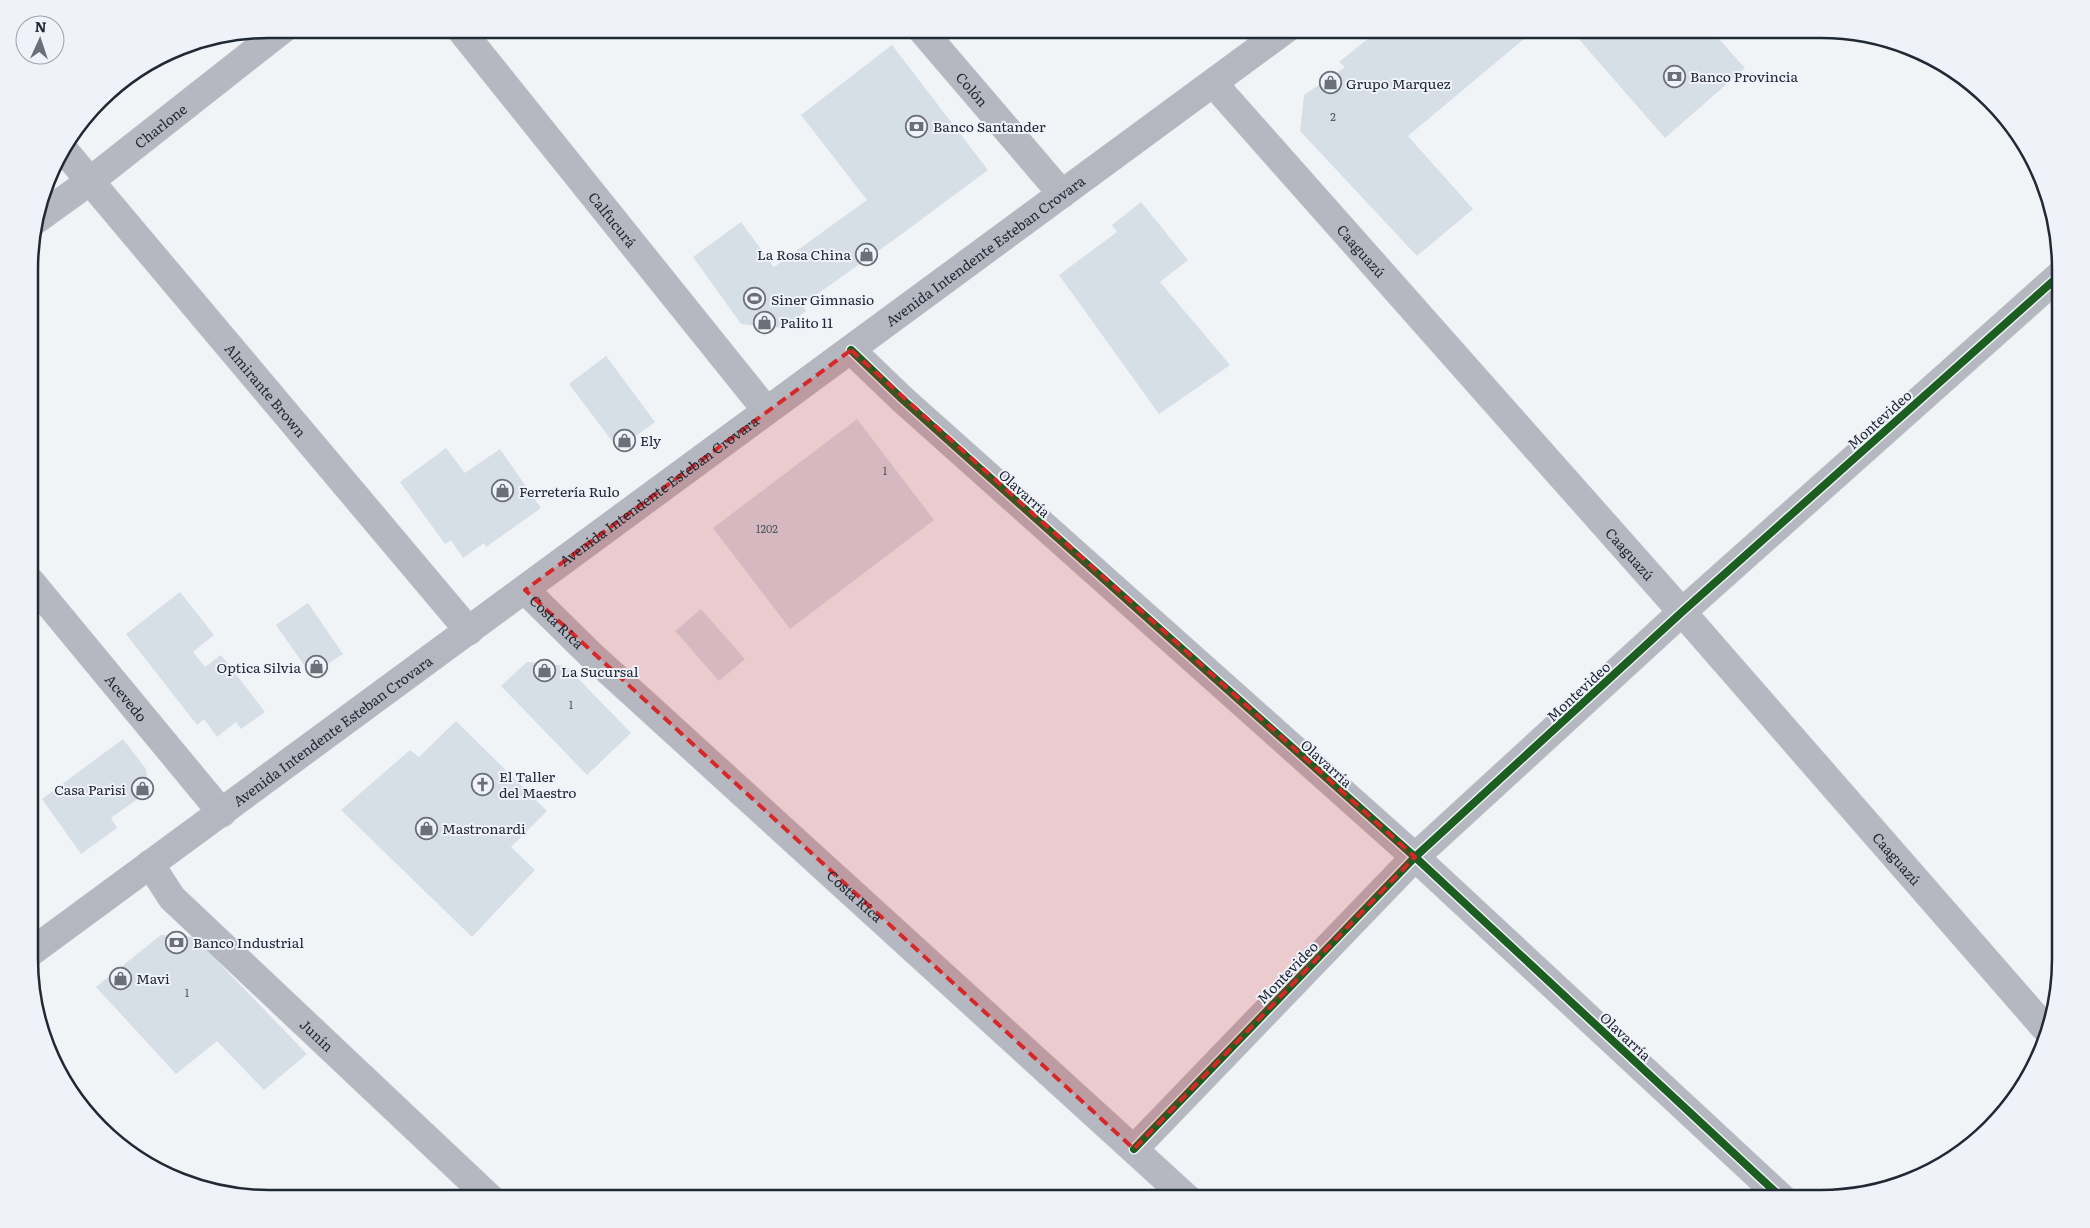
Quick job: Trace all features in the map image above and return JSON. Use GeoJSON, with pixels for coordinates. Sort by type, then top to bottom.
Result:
{"type":"FeatureCollection","features":[{"type":"Feature","properties":{"kind":"main road","name":"Avenida Intendente Esteban Crovara"},"geometry":{"type":"LineString","coordinates":[[38,947],[1274,38]]}},
{"type":"Feature","properties":{"kind":"street","name":"Charlone"},"geometry":{"type":"LineString","coordinates":[[44,214],[90,181],[272,38]]}},
{"type":"Feature","properties":{"kind":"street","name":"Calfucurá"},"geometry":{"type":"LineString","coordinates":[[467,38],[766,410]]}},
{"type":"Feature","properties":{"kind":"street","name":"Colón"},"geometry":{"type":"LineString","coordinates":[[929,38],[1062,194]]}},
{"type":"Feature","properties":{"kind":"street","name":"Caaguazú"},"geometry":{"type":"LineString","coordinates":[[1213,83],[1682,612],[2043,1026]]}},
{"type":"Feature","properties":{"kind":"street","name":"Almirante Brown"},"geometry":{"type":"LineString","coordinates":[[67,155],[469,631]]}},
{"type":"Feature","properties":{"kind":"street","name":"Montevideo"},"geometry":{"type":"LineString","coordinates":[[1134,1149],[1415,857],[1682,612],[2052,282]]}},
{"type":"Feature","properties":{"kind":"street","name":"Olavarría"},"geometry":{"type":"LineString","coordinates":[[851,350],[902,399],[1415,857],[1773,1190]]}},
{"type":"Feature","properties":{"kind":"street","name":"Acevedo"},"geometry":{"type":"LineString","coordinates":[[38,590],[222,812]]}},
{"type":"Feature","properties":{"kind":"street","name":"Costa Rica"},"geometry":{"type":"LineString","coordinates":[[525,590],[592,655],[1178,1190]]}},
{"type":"Feature","properties":{"kind":"street","name":"Junín"},"geometry":{"type":"LineString","coordinates":[[150,864],[172,898],[481,1190]]}},
{"type":"Feature","properties":{"kind":"highlighted area"},"geometry":{"type":"Polygon","coordinates":[[[851,350],[1415,857],[1134,1149],[525,590],[851,350]]]}},
{"type":"Feature","properties":{"kind":"building"},"geometry":{"type":"Polygon","coordinates":[[[1369,38],[1525,38],[1408,136],[1473,209],[1417,256],[1300,131],[1304,95],[1345,67],[1339,62],[1369,38]]]}},
{"type":"Feature","properties":{"kind":"building","name":"Banco Provincia"},"geometry":{"type":"Polygon","coordinates":[[[1578,38],[1718,38],[1745,68],[1665,138],[1578,38]]]}},
{"type":"Feature","properties":{"kind":"building"},"geometry":{"type":"Polygon","coordinates":[[[892,45],[988,170],[802,305],[806,311],[783,328],[741,324],[693,257],[741,222],[774,267],[867,200],[801,115],[892,45]]]}},
{"type":"Feature","properties":{"kind":"building"},"geometry":{"type":"Polygon","coordinates":[[[1141,202],[1188,260],[1160,282],[1230,365],[1159,414],[1059,275],[1117,232],[1112,225],[1141,202]]]}},
{"type":"Feature","properties":{"kind":"building"},"geometry":{"type":"Polygon","coordinates":[[[606,356],[655,422],[618,449],[569,384],[606,356]]]}},
{"type":"Feature","properties":{"kind":"building"},"geometry":{"type":"Polygon","coordinates":[[[857,419],[934,520],[790,629],[713,528],[857,419]]]}},
{"type":"Feature","properties":{"kind":"building"},"geometry":{"type":"Polygon","coordinates":[[[446,448],[465,473],[500,449],[541,508],[486,547],[484,543],[463,558],[451,540],[445,544],[400,482],[446,448]]]}},
{"type":"Feature","properties":{"kind":"building"},"geometry":{"type":"Polygon","coordinates":[[[180,592],[214,635],[193,652],[205,667],[221,655],[265,712],[241,729],[236,722],[217,737],[204,719],[197,725],[126,634],[180,592]]]}},
{"type":"Feature","properties":{"kind":"building"},"geometry":{"type":"Polygon","coordinates":[[[308,603],[343,654],[311,675],[276,625],[308,603]]]}},
{"type":"Feature","properties":{"kind":"building"},"geometry":{"type":"Polygon","coordinates":[[[701,609],[745,659],[719,681],[675,631],[701,609]]]}},
{"type":"Feature","properties":{"kind":"building"},"geometry":{"type":"Polygon","coordinates":[[[527,662],[566,666],[631,733],[587,775],[501,686],[527,662]]]}},
{"type":"Feature","properties":{"kind":"building","name":"Mastronardi"},"geometry":{"type":"Polygon","coordinates":[[[456,721],[547,811],[511,847],[535,870],[472,937],[341,810],[410,750],[419,757],[456,721]]]}},
{"type":"Feature","properties":{"kind":"building"},"geometry":{"type":"Polygon","coordinates":[[[123,739],[146,769],[148,784],[142,796],[111,818],[117,828],[81,854],[42,799],[123,739]]]}},
{"type":"Feature","properties":{"kind":"building"},"geometry":{"type":"Polygon","coordinates":[[[161,935],[194,937],[307,1054],[264,1090],[217,1041],[176,1074],[96,987],[161,935]]]}},
{"type":"Feature","properties":{"kind":"cycle path"},"geometry":{"type":"LineString","coordinates":[[1134,1149],[1415,857],[1682,612],[2052,282]]}},
{"type":"Feature","properties":{"kind":"cycle path"},"geometry":{"type":"LineString","coordinates":[[851,350],[902,399],[1415,857],[1773,1190]]}},
{"type":"Feature","properties":{"kind":"place","name":"Banco Provincia"},"geometry":{"type":"Point","coordinates":[1674,76]}},
{"type":"Feature","properties":{"kind":"place","name":"Grupo Marquez"},"geometry":{"type":"Point","coordinates":[1330,83]}},
{"type":"Feature","properties":{"kind":"place","name":"Banco Santander"},"geometry":{"type":"Point","coordinates":[917,126]}},
{"type":"Feature","properties":{"kind":"place","name":"La Rosa China"},"geometry":{"type":"Point","coordinates":[867,254]}},
{"type":"Feature","properties":{"kind":"place","name":"Siner Gimnasio"},"geometry":{"type":"Point","coordinates":[755,299]}},
{"type":"Feature","properties":{"kind":"place","name":"Palito 11"},"geometry":{"type":"Point","coordinates":[764,322]}},
{"type":"Feature","properties":{"kind":"place","name":"Ely"},"geometry":{"type":"Point","coordinates":[624,440]}},
{"type":"Feature","properties":{"kind":"place","name":"Ferretería Rulo"},"geometry":{"type":"Point","coordinates":[503,491]}},
{"type":"Feature","properties":{"kind":"place","name":"Optica Silvia"},"geometry":{"type":"Point","coordinates":[317,667]}},
{"type":"Feature","properties":{"kind":"place","name":"La Sucursal"},"geometry":{"type":"Point","coordinates":[545,671]}},
{"type":"Feature","properties":{"kind":"place","name":"El Taller del Maestro"},"geometry":{"type":"Point","coordinates":[483,784]}},
{"type":"Feature","properties":{"kind":"place","name":"Casa Parisi"},"geometry":{"type":"Point","coordinates":[142,789]}},
{"type":"Feature","properties":{"kind":"place","name":"Mastronardi"},"geometry":{"type":"Point","coordinates":[426,828]}},
{"type":"Feature","properties":{"kind":"place","name":"Banco Industrial"},"geometry":{"type":"Point","coordinates":[177,942]}},
{"type":"Feature","properties":{"kind":"place","name":"Mavi"},"geometry":{"type":"Point","coordinates":[120,978]}}]}
